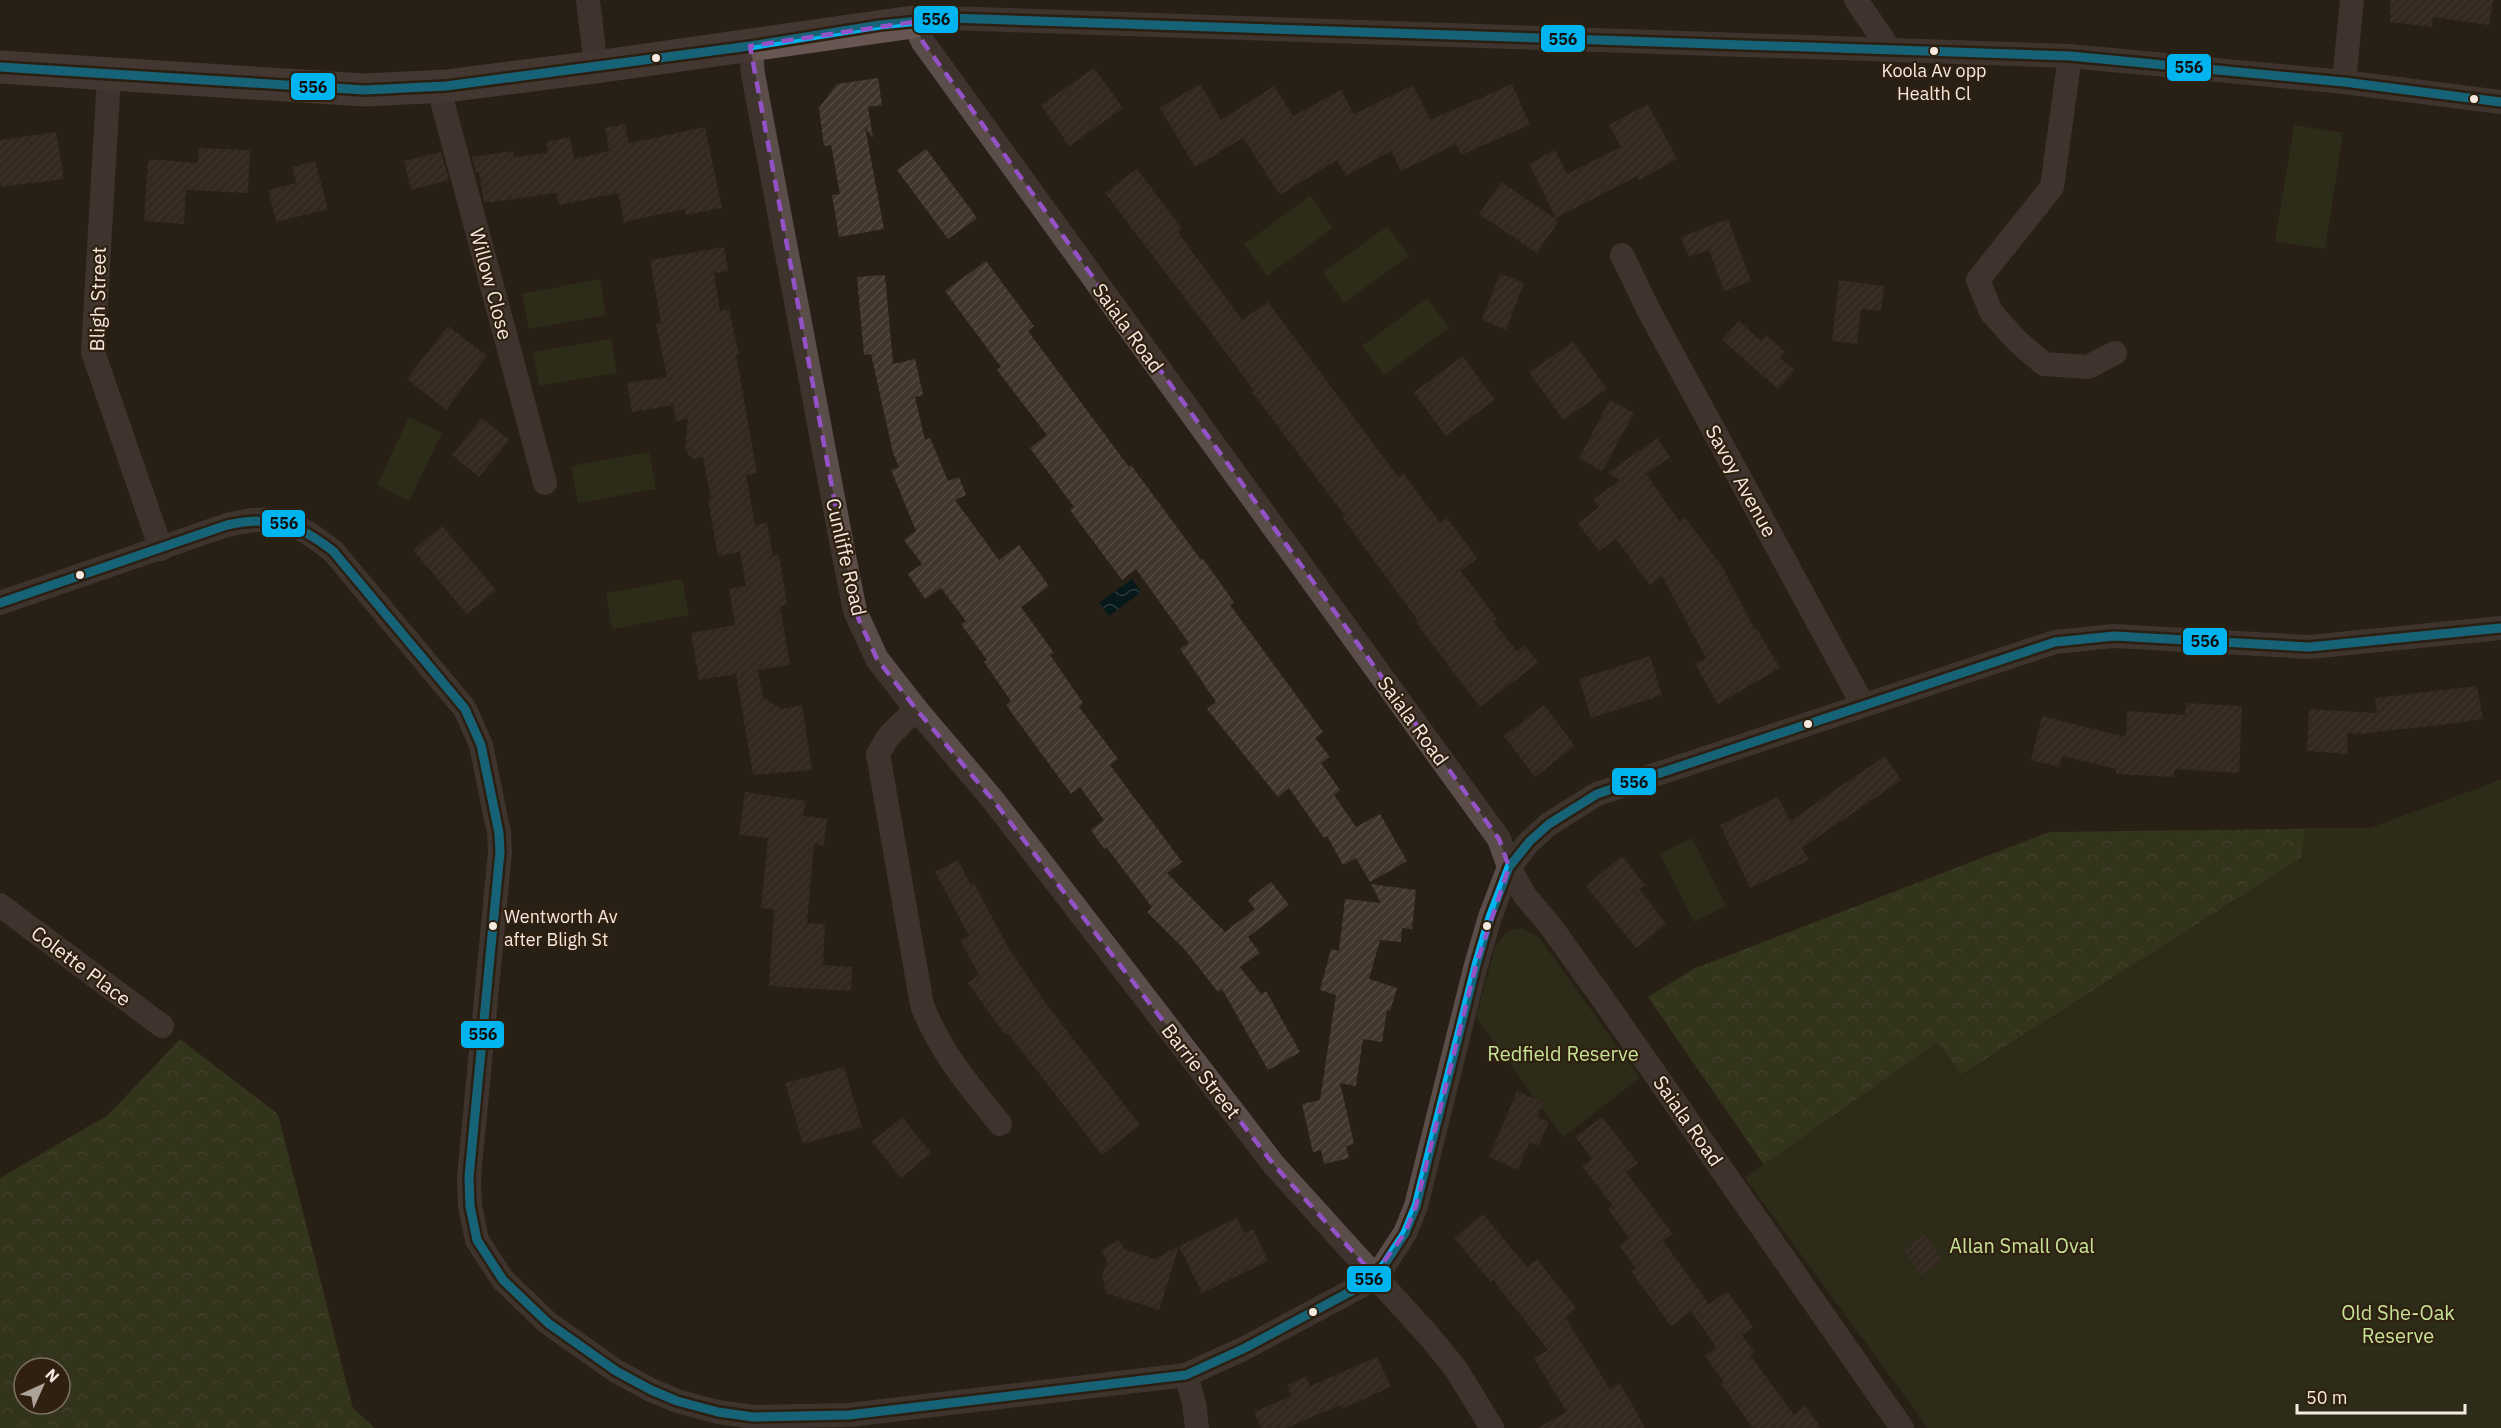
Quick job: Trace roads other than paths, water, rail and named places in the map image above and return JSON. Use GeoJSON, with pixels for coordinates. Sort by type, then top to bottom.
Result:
{"type":"FeatureCollection","features":[{"type":"Feature","properties":{"kind":"street"},"geometry":{"type":"LineString","coordinates":[[588,0],[596,67]]}},
{"type":"Feature","properties":{"kind":"street"},"geometry":{"type":"LineString","coordinates":[[1856,0],[1889,48]]}},
{"type":"Feature","properties":{"kind":"street"},"geometry":{"type":"LineString","coordinates":[[2344,82],[2352,0]]}},
{"type":"Feature","properties":{"kind":"street"},"geometry":{"type":"LineString","coordinates":[[0,68],[365,90],[438,86],[596,67],[948,18],[1889,48],[2070,56],[2344,82],[2501,102]]}},
{"type":"Feature","properties":{"kind":"street","name":"Saiala Road"},"geometry":{"type":"LineString","coordinates":[[913,22],[923,42],[942,69],[1499,839],[1509,867],[1525,896],[1549,924],[1607,1005],[1902,1428]]}},
{"type":"Feature","properties":{"kind":"street","name":"Cunliffe Road"},"geometry":{"type":"LineString","coordinates":[[750,46],[753,74],[855,611],[877,659],[916,709]]}},
{"type":"Feature","properties":{"kind":"street"},"geometry":{"type":"LineString","coordinates":[[2070,56],[2052,187],[1978,280],[1991,312],[2018,342],[2044,364],[2088,367],[2115,353]]}},
{"type":"Feature","properties":{"kind":"street","name":"Bligh Street"},"geometry":{"type":"LineString","coordinates":[[109,75],[93,352],[161,549]]}},
{"type":"Feature","properties":{"kind":"street","name":"Willow Close"},"geometry":{"type":"LineString","coordinates":[[438,86],[545,483]]}},
{"type":"Feature","properties":{"kind":"street","name":"Savoy Avenue"},"geometry":{"type":"LineString","coordinates":[[1622,255],[1654,321],[1863,705]]}},
{"type":"Feature","properties":{"kind":"street"},"geometry":{"type":"LineString","coordinates":[[0,603],[228,525],[256,519],[285,522],[311,533],[333,551],[465,709],[481,745],[499,833],[500,852],[469,1177],[470,1206],[477,1240],[509,1286],[548,1323],[607,1365],[651,1390],[676,1401],[718,1413],[753,1418],[849,1415],[1186,1375],[1245,1348],[1361,1286],[1384,1265],[1405,1233],[1416,1206],[1476,965],[1490,917],[1509,867],[1530,840],[1549,824],[1597,794],[2055,642],[2114,636],[2309,648],[2501,628]]}},
{"type":"Feature","properties":{"kind":"street"},"geometry":{"type":"LineString","coordinates":[[916,709],[888,737],[878,754],[922,1005],[933,1035],[1000,1124]]}},
{"type":"Feature","properties":{"kind":"street","name":"Barrie Street"},"geometry":{"type":"LineString","coordinates":[[916,709],[993,800],[1274,1165],[1456,1369],[1492,1428]]}},
{"type":"Feature","properties":{"kind":"street","name":"Colette Place"},"geometry":{"type":"LineString","coordinates":[[0,905],[162,1026]]}},
{"type":"Feature","properties":{"kind":"street"},"geometry":{"type":"LineString","coordinates":[[1186,1375],[1194,1403],[1197,1428]]}},
{"type":"Feature","properties":{"kind":"water"},"geometry":{"type":"Polygon","coordinates":[[[1132,579],[1141,592],[1109,616],[1099,603],[1132,579]]]}},
{"type":"Feature","properties":{"kind":"place","name":"Koola Av opp Health Cl"},"geometry":{"type":"Point","coordinates":[1934,51]}},
{"type":"Feature","properties":{"kind":"place","name":"Wentworth Av after Bligh St"},"geometry":{"type":"Point","coordinates":[493,926]}},
{"type":"Feature","properties":{"kind":"park label","name":"Redfield Reserve"},"geometry":{"type":"Point","coordinates":[1563,1054]}},
{"type":"Feature","properties":{"kind":"park label","name":"Allan Small Oval"},"geometry":{"type":"Point","coordinates":[2022,1246]}},
{"type":"Feature","properties":{"kind":"park label","name":"Old She-Oak Reserve"},"geometry":{"type":"Point","coordinates":[2398,1324]}}]}
